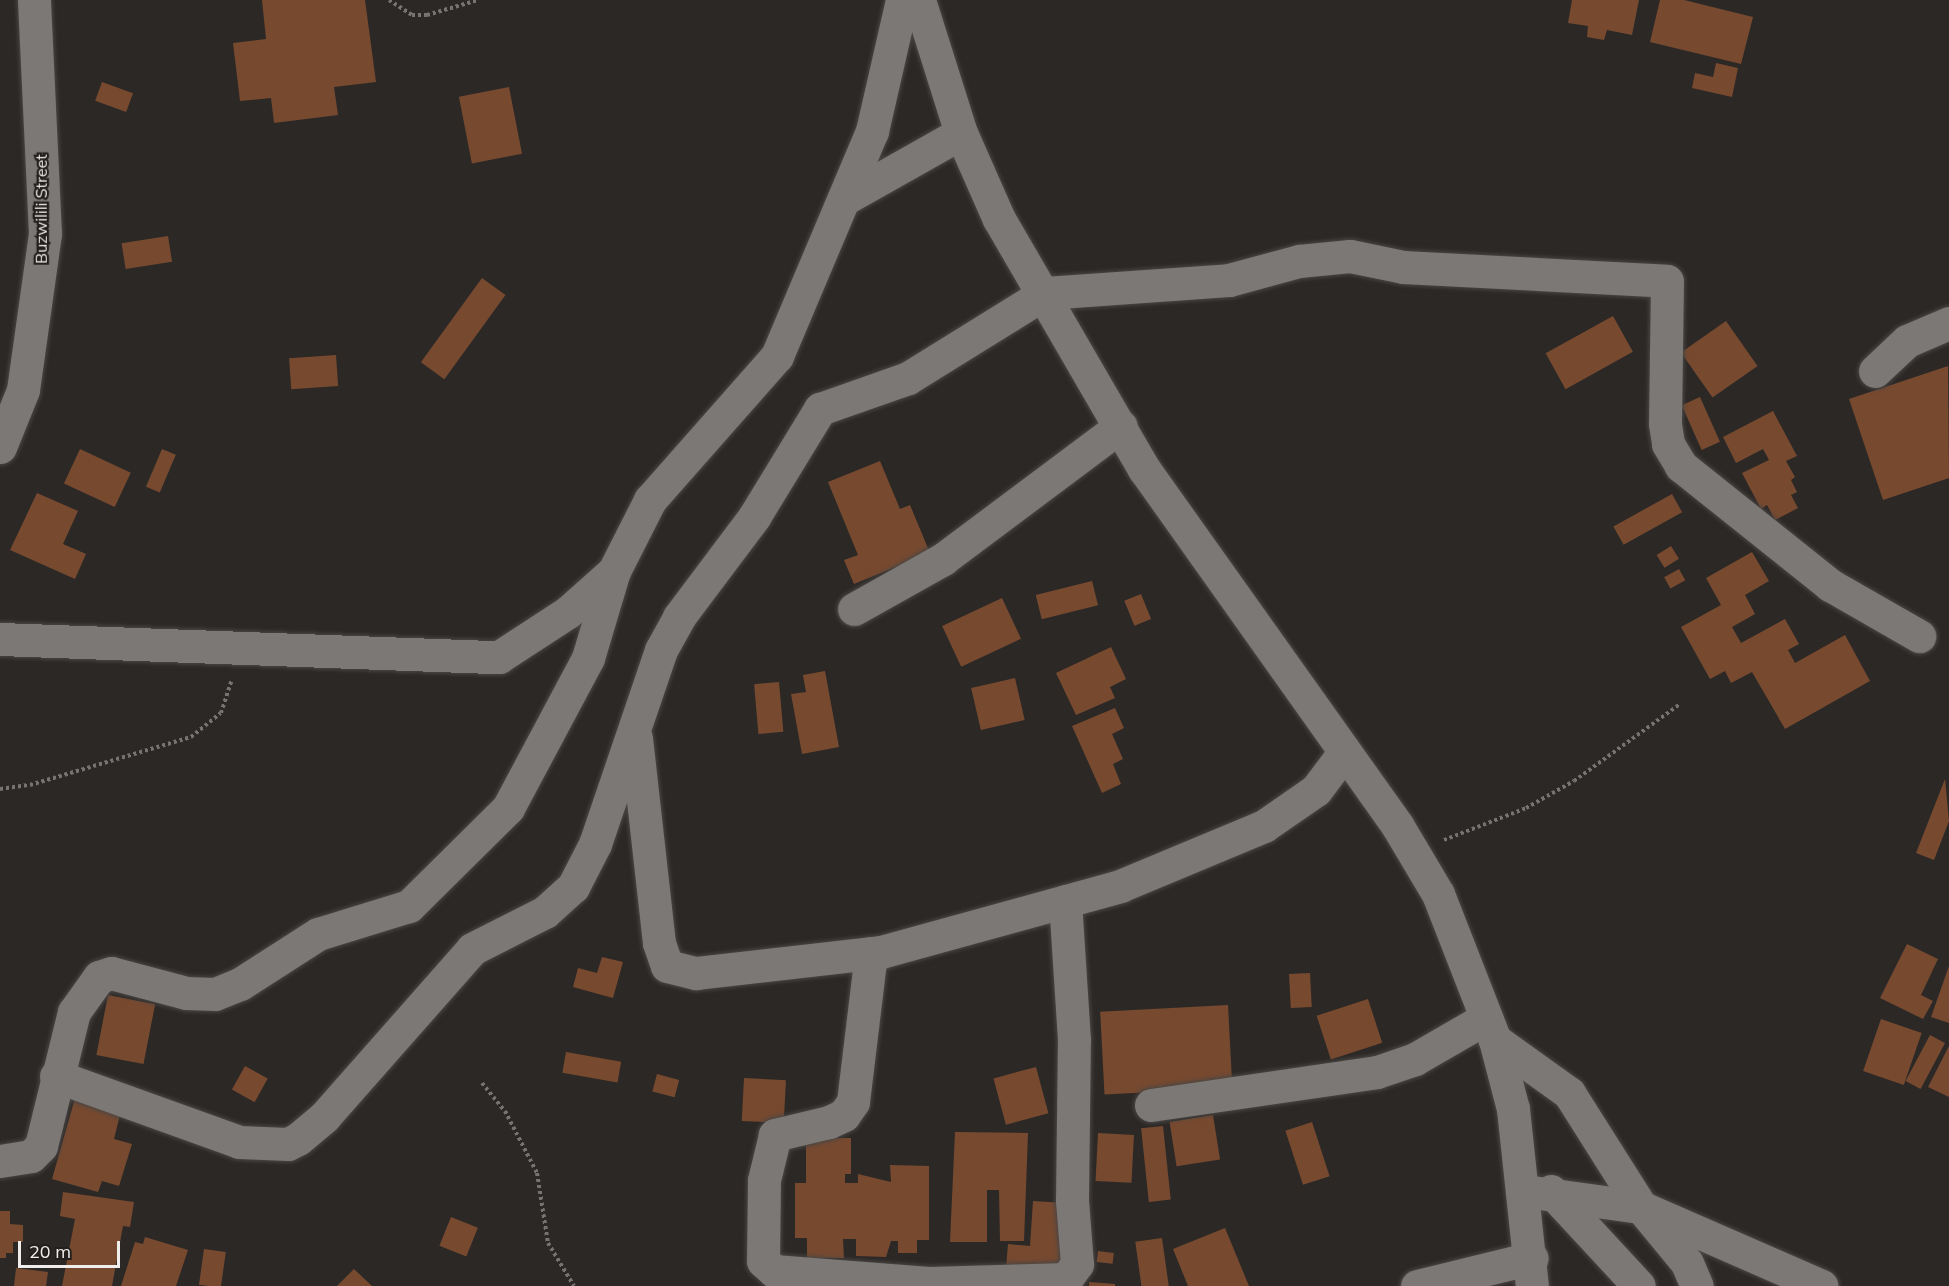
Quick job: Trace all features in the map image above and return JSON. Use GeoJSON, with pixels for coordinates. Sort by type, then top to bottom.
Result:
{"type":"FeatureCollection","features":[{"type":"Feature","properties":{"kind":"street","name":"Buzwilili Street"},"geometry":{"type":"LineString","coordinates":[[0,447],[23,390],[45,234],[34,0]]}},
{"type":"Feature","properties":{"kind":"street"},"geometry":{"type":"LineString","coordinates":[[0,1161],[31,1156],[41,1146],[56,1076],[74,1012],[99,977],[111,973],[186,993],[215,993],[240,984],[318,934],[387,917],[430,888],[470,851],[526,783],[588,658],[614,571],[650,500],[777,356],[872,131],[902,0]]}},
{"type":"Feature","properties":{"kind":"street"},"geometry":{"type":"LineString","coordinates":[[919,0],[961,133],[999,219],[1045,293],[1144,469],[1413,853],[1437,894],[1491,1029],[1538,1191],[1532,1272],[1417,1286]]}},
{"type":"Feature","properties":{"kind":"street"},"geometry":{"type":"LineString","coordinates":[[844,199],[961,133]]}},
{"type":"Feature","properties":{"kind":"street"},"geometry":{"type":"LineString","coordinates":[[56,1076],[239,1142],[278,1144],[298,1139],[325,1116],[472,949],[545,912],[573,887],[595,844],[661,650],[679,617],[754,517],[820,410],[908,378],[1045,293],[1229,280],[1299,261],[1350,256],[1403,267],[1666,281],[1665,424],[1668,444],[1681,466],[1830,585],[1919,636]]}},
{"type":"Feature","properties":{"kind":"street"},"geometry":{"type":"LineString","coordinates":[[1875,371],[1907,341],[1949,323]]}},
{"type":"Feature","properties":{"kind":"street"},"geometry":{"type":"LineString","coordinates":[[854,609],[952,553],[1121,426]]}},
{"type":"Feature","properties":{"kind":"street"},"geometry":{"type":"LineString","coordinates":[[0,639],[247,650],[305,647],[499,657],[568,612],[614,571]]}},
{"type":"Feature","properties":{"kind":"street"},"geometry":{"type":"LineString","coordinates":[[635,730],[666,966],[696,974],[871,953],[1065,901],[1186,863],[1264,826],[1316,790],[1343,754]]}},
{"type":"Feature","properties":{"kind":"street"},"geometry":{"type":"LineString","coordinates":[[871,953],[854,1102],[844,1115],[829,1122],[775,1136],[764,1180],[763,1260],[774,1271],[929,1283],[1066,1279],[1077,1264],[1072,1200],[1074,1040],[1065,901]]}},
{"type":"Feature","properties":{"kind":"street"},"geometry":{"type":"LineString","coordinates":[[1151,1105],[1377,1072],[1491,1029]]}},
{"type":"Feature","properties":{"kind":"street"},"geometry":{"type":"LineString","coordinates":[[1491,1029],[1569,1093],[1641,1207],[1687,1263],[1697,1286]]}},
{"type":"Feature","properties":{"kind":"street"},"geometry":{"type":"LineString","coordinates":[[1538,1191],[1641,1207],[1822,1286]]}},
{"type":"Feature","properties":{"kind":"street"},"geometry":{"type":"LineString","coordinates":[[1538,1191],[1639,1286]]}},
{"type":"Feature","properties":{"kind":"path"},"geometry":{"type":"LineString","coordinates":[[390,0],[412,15],[427,15],[478,0]]}},
{"type":"Feature","properties":{"kind":"path"},"geometry":{"type":"LineString","coordinates":[[0,789],[30,785],[208,728],[221,712],[247,650]]}},
{"type":"Feature","properties":{"kind":"path"},"geometry":{"type":"LineString","coordinates":[[1413,853],[1526,808],[1680,704]]}},
{"type":"Feature","properties":{"kind":"path"},"geometry":{"type":"LineString","coordinates":[[482,1083],[505,1111],[537,1173],[548,1243],[574,1286]]}},
{"type":"Feature","properties":{"kind":"building"},"geometry":{"type":"Polygon","coordinates":[[[262,0],[365,0],[376,82],[334,87],[338,115],[274,123],[271,98],[240,101],[233,43],[266,39],[262,0]]]}},
{"type":"Feature","properties":{"kind":"building"},"geometry":{"type":"Polygon","coordinates":[[[1572,0],[1639,0],[1632,35],[1607,30],[1604,40],[1587,37],[1588,26],[1568,23],[1572,0]]]}},
{"type":"Feature","properties":{"kind":"building"},"geometry":{"type":"Polygon","coordinates":[[[1660,0],[1684,0],[1753,17],[1741,64],[1650,42],[1660,0]]]}},
{"type":"Feature","properties":{"kind":"building"},"geometry":{"type":"Polygon","coordinates":[[[1716,63],[1738,68],[1732,97],[1692,88],[1695,73],[1713,77],[1716,63]]]}},
{"type":"Feature","properties":{"kind":"building"},"geometry":{"type":"Polygon","coordinates":[[[102,82],[133,93],[126,112],[95,101],[102,82]]]}},
{"type":"Feature","properties":{"kind":"building"},"geometry":{"type":"Polygon","coordinates":[[[509,87],[522,154],[472,163],[459,97],[509,87]]]}},
{"type":"Feature","properties":{"kind":"building"},"geometry":{"type":"Polygon","coordinates":[[[168,236],[172,262],[126,269],[122,243],[168,236]]]}},
{"type":"Feature","properties":{"kind":"building"},"geometry":{"type":"Polygon","coordinates":[[[482,278],[505,295],[444,379],[421,362],[482,278]]]}},
{"type":"Feature","properties":{"kind":"building"},"geometry":{"type":"Polygon","coordinates":[[[1613,316],[1633,352],[1566,389],[1546,353],[1613,316]]]}},
{"type":"Feature","properties":{"kind":"building"},"geometry":{"type":"Polygon","coordinates":[[[1726,321],[1758,366],[1712,398],[1681,353],[1726,321]]]}},
{"type":"Feature","properties":{"kind":"building"},"geometry":{"type":"Polygon","coordinates":[[[336,355],[338,386],[291,389],[289,358],[336,355]]]}},
{"type":"Feature","properties":{"kind":"building"},"geometry":{"type":"Polygon","coordinates":[[[1948,366],[1949,478],[1883,500],[1849,399],[1948,366]]]}},
{"type":"Feature","properties":{"kind":"building"},"geometry":{"type":"Polygon","coordinates":[[[1700,397],[1720,442],[1702,450],[1682,405],[1700,397]]]}},
{"type":"Feature","properties":{"kind":"building"},"geometry":{"type":"Polygon","coordinates":[[[1773,411],[1797,456],[1786,461],[1795,477],[1791,480],[1797,492],[1791,495],[1798,508],[1775,520],[1767,505],[1761,509],[1742,473],[1769,460],[1763,449],[1736,463],[1723,437],[1773,411]]]}},
{"type":"Feature","properties":{"kind":"building"},"geometry":{"type":"Polygon","coordinates":[[[80,449],[131,473],[115,507],[64,483],[80,449]]]}},
{"type":"Feature","properties":{"kind":"building"},"geometry":{"type":"Polygon","coordinates":[[[162,449],[176,455],[160,493],[146,487],[162,449]]]}},
{"type":"Feature","properties":{"kind":"building"},"geometry":{"type":"Polygon","coordinates":[[[880,461],[900,509],[910,505],[930,553],[854,584],[844,560],[858,555],[828,482],[880,461]]]}},
{"type":"Feature","properties":{"kind":"building"},"geometry":{"type":"Polygon","coordinates":[[[37,493],[78,511],[63,544],[86,554],[75,579],[10,550],[37,493]]]}},
{"type":"Feature","properties":{"kind":"building"},"geometry":{"type":"Polygon","coordinates":[[[1672,494],[1682,512],[1624,545],[1613,526],[1672,494]]]}},
{"type":"Feature","properties":{"kind":"building"},"geometry":{"type":"Polygon","coordinates":[[[1671,546],[1679,559],[1665,568],[1657,555],[1671,546]]]}},
{"type":"Feature","properties":{"kind":"building"},"geometry":{"type":"Polygon","coordinates":[[[1752,552],[1769,581],[1745,595],[1755,614],[1732,627],[1741,643],[1785,619],[1799,644],[1788,650],[1795,663],[1845,635],[1870,681],[1785,729],[1752,672],[1731,683],[1725,671],[1710,679],[1681,627],[1721,605],[1706,578],[1752,552]]]}},
{"type":"Feature","properties":{"kind":"building"},"geometry":{"type":"Polygon","coordinates":[[[1679,569],[1685,580],[1670,589],[1664,577],[1679,569]]]}},
{"type":"Feature","properties":{"kind":"building"},"geometry":{"type":"Polygon","coordinates":[[[1092,581],[1098,605],[1042,619],[1036,595],[1092,581]]]}},
{"type":"Feature","properties":{"kind":"building"},"geometry":{"type":"Polygon","coordinates":[[[1141,594],[1151,619],[1134,626],[1124,601],[1141,594]]]}},
{"type":"Feature","properties":{"kind":"building"},"geometry":{"type":"Polygon","coordinates":[[[1002,598],[1021,639],[961,667],[942,626],[1002,598]]]}},
{"type":"Feature","properties":{"kind":"building"},"geometry":{"type":"Polygon","coordinates":[[[1111,647],[1126,679],[1110,687],[1115,698],[1076,715],[1056,673],[1111,647]]]}},
{"type":"Feature","properties":{"kind":"building"},"geometry":{"type":"Polygon","coordinates":[[[825,671],[839,747],[802,754],[791,694],[806,692],[803,675],[825,671]]]}},
{"type":"Feature","properties":{"kind":"building"},"geometry":{"type":"Polygon","coordinates":[[[1015,678],[1025,720],[981,730],[971,688],[1015,678]]]}},
{"type":"Feature","properties":{"kind":"building"},"geometry":{"type":"Polygon","coordinates":[[[779,682],[783,732],[758,734],[754,684],[779,682]]]}},
{"type":"Feature","properties":{"kind":"building"},"geometry":{"type":"Polygon","coordinates":[[[1115,708],[1124,728],[1112,734],[1123,759],[1113,764],[1121,784],[1102,793],[1072,726],[1115,708]]]}},
{"type":"Feature","properties":{"kind":"building"},"geometry":{"type":"Polygon","coordinates":[[[1945,779],[1949,821],[1934,860],[1916,853],[1945,779]]]}},
{"type":"Feature","properties":{"kind":"building"},"geometry":{"type":"Polygon","coordinates":[[[1907,944],[1938,959],[1921,995],[1933,1001],[1923,1019],[1880,998],[1907,944]]]}},
{"type":"Feature","properties":{"kind":"building"},"geometry":{"type":"Polygon","coordinates":[[[602,957],[623,962],[613,998],[573,987],[578,968],[597,973],[602,957]]]}},
{"type":"Feature","properties":{"kind":"building"},"geometry":{"type":"Polygon","coordinates":[[[1949,966],[1949,1023],[1931,1017],[1949,966]]]}},
{"type":"Feature","properties":{"kind":"building"},"geometry":{"type":"Polygon","coordinates":[[[1310,973],[1312,1007],[1291,1008],[1289,974],[1310,973]]]}},
{"type":"Feature","properties":{"kind":"building"},"geometry":{"type":"Polygon","coordinates":[[[108,995],[155,1004],[143,1064],[96,1055],[108,995]]]}},
{"type":"Feature","properties":{"kind":"building"},"geometry":{"type":"Polygon","coordinates":[[[1368,999],[1382,1043],[1331,1059],[1317,1016],[1368,999]]]}},
{"type":"Feature","properties":{"kind":"building"},"geometry":{"type":"Polygon","coordinates":[[[1228,1005],[1232,1088],[1105,1095],[1100,1012],[1228,1005]]]}},
{"type":"Feature","properties":{"kind":"building"},"geometry":{"type":"Polygon","coordinates":[[[1881,1019],[1922,1033],[1904,1085],[1863,1071],[1881,1019]]]}},
{"type":"Feature","properties":{"kind":"building"},"geometry":{"type":"Polygon","coordinates":[[[1930,1035],[1945,1043],[1921,1089],[1906,1081],[1930,1035]]]}},
{"type":"Feature","properties":{"kind":"building"},"geometry":{"type":"Polygon","coordinates":[[[1949,1046],[1949,1097],[1928,1087],[1949,1046]]]}},
{"type":"Feature","properties":{"kind":"building"},"geometry":{"type":"Polygon","coordinates":[[[566,1052],[621,1062],[618,1082],[562,1073],[566,1052]]]}},
{"type":"Feature","properties":{"kind":"building"},"geometry":{"type":"Polygon","coordinates":[[[245,1066],[268,1079],[255,1102],[232,1090],[245,1066]]]}},
{"type":"Feature","properties":{"kind":"building"},"geometry":{"type":"Polygon","coordinates":[[[1036,1067],[1048,1113],[1006,1125],[993,1078],[1036,1067]]]}},
{"type":"Feature","properties":{"kind":"building"},"geometry":{"type":"Polygon","coordinates":[[[657,1074],[679,1080],[675,1097],[652,1091],[657,1074]]]}},
{"type":"Feature","properties":{"kind":"building"},"geometry":{"type":"Polygon","coordinates":[[[744,1078],[786,1080],[784,1123],[742,1121],[744,1078]]]}},
{"type":"Feature","properties":{"kind":"building"},"geometry":{"type":"Polygon","coordinates":[[[75,1098],[121,1111],[114,1139],[132,1144],[119,1186],[102,1181],[98,1192],[52,1179],[75,1098]]]}},
{"type":"Feature","properties":{"kind":"building"},"geometry":{"type":"Polygon","coordinates":[[[1213,1115],[1220,1159],[1177,1166],[1170,1122],[1213,1115]]]}},
{"type":"Feature","properties":{"kind":"building"},"geometry":{"type":"Polygon","coordinates":[[[1312,1122],[1330,1176],[1303,1185],[1285,1131],[1312,1122]]]}},
{"type":"Feature","properties":{"kind":"building"},"geometry":{"type":"Polygon","coordinates":[[[1163,1126],[1171,1200],[1149,1202],[1141,1128],[1163,1126]]]}},
{"type":"Feature","properties":{"kind":"building"},"geometry":{"type":"Polygon","coordinates":[[[955,1132],[1028,1133],[1024,1241],[1000,1241],[999,1190],[987,1190],[987,1242],[950,1242],[955,1132]]]}},
{"type":"Feature","properties":{"kind":"building"},"geometry":{"type":"Polygon","coordinates":[[[1098,1133],[1134,1135],[1131,1183],[1095,1181],[1098,1133]]]}},
{"type":"Feature","properties":{"kind":"building"},"geometry":{"type":"Polygon","coordinates":[[[806,1138],[851,1138],[851,1174],[845,1174],[845,1183],[858,1183],[858,1174],[891,1182],[890,1165],[929,1166],[929,1240],[917,1240],[917,1253],[898,1253],[898,1241],[891,1241],[886,1257],[856,1256],[856,1239],[843,1239],[844,1258],[807,1258],[807,1238],[795,1238],[795,1183],[806,1183],[806,1138]]]}},
{"type":"Feature","properties":{"kind":"building"},"geometry":{"type":"Polygon","coordinates":[[[63,1192],[134,1202],[130,1227],[123,1226],[112,1286],[62,1286],[75,1219],[60,1216],[63,1192]]]}},
{"type":"Feature","properties":{"kind":"building"},"geometry":{"type":"Polygon","coordinates":[[[1033,1201],[1066,1203],[1061,1273],[1006,1269],[1008,1244],[1030,1246],[1033,1201]]]}},
{"type":"Feature","properties":{"kind":"building"},"geometry":{"type":"Polygon","coordinates":[[[0,1211],[10,1211],[10,1224],[23,1225],[23,1242],[13,1242],[13,1253],[6,1253],[6,1258],[0,1258],[0,1211]]]}},
{"type":"Feature","properties":{"kind":"building"},"geometry":{"type":"Polygon","coordinates":[[[451,1217],[478,1228],[466,1257],[439,1246],[451,1217]]]}},
{"type":"Feature","properties":{"kind":"building"},"geometry":{"type":"Polygon","coordinates":[[[1225,1228],[1249,1286],[1188,1286],[1173,1249],[1225,1228]]]}},
{"type":"Feature","properties":{"kind":"building"},"geometry":{"type":"Polygon","coordinates":[[[145,1237],[188,1250],[176,1286],[121,1286],[135,1242],[143,1244],[145,1237]]]}},
{"type":"Feature","properties":{"kind":"building"},"geometry":{"type":"Polygon","coordinates":[[[1162,1238],[1169,1286],[1141,1286],[1135,1242],[1162,1238]]]}},
{"type":"Feature","properties":{"kind":"building"},"geometry":{"type":"Polygon","coordinates":[[[204,1249],[226,1252],[221,1286],[199,1285],[204,1249]]]}},
{"type":"Feature","properties":{"kind":"building"},"geometry":{"type":"Polygon","coordinates":[[[1098,1251],[1114,1253],[1113,1264],[1097,1262],[1098,1251]]]}},
{"type":"Feature","properties":{"kind":"building"},"geometry":{"type":"Polygon","coordinates":[[[16,1268],[48,1272],[46,1286],[14,1286],[16,1268]]]}},
{"type":"Feature","properties":{"kind":"building"},"geometry":{"type":"Polygon","coordinates":[[[354,1269],[372,1286],[337,1286],[354,1269]]]}},
{"type":"Feature","properties":{"kind":"building"},"geometry":{"type":"Polygon","coordinates":[[[1089,1282],[1115,1284],[1115,1286],[1089,1286],[1089,1282]]]}}]}
